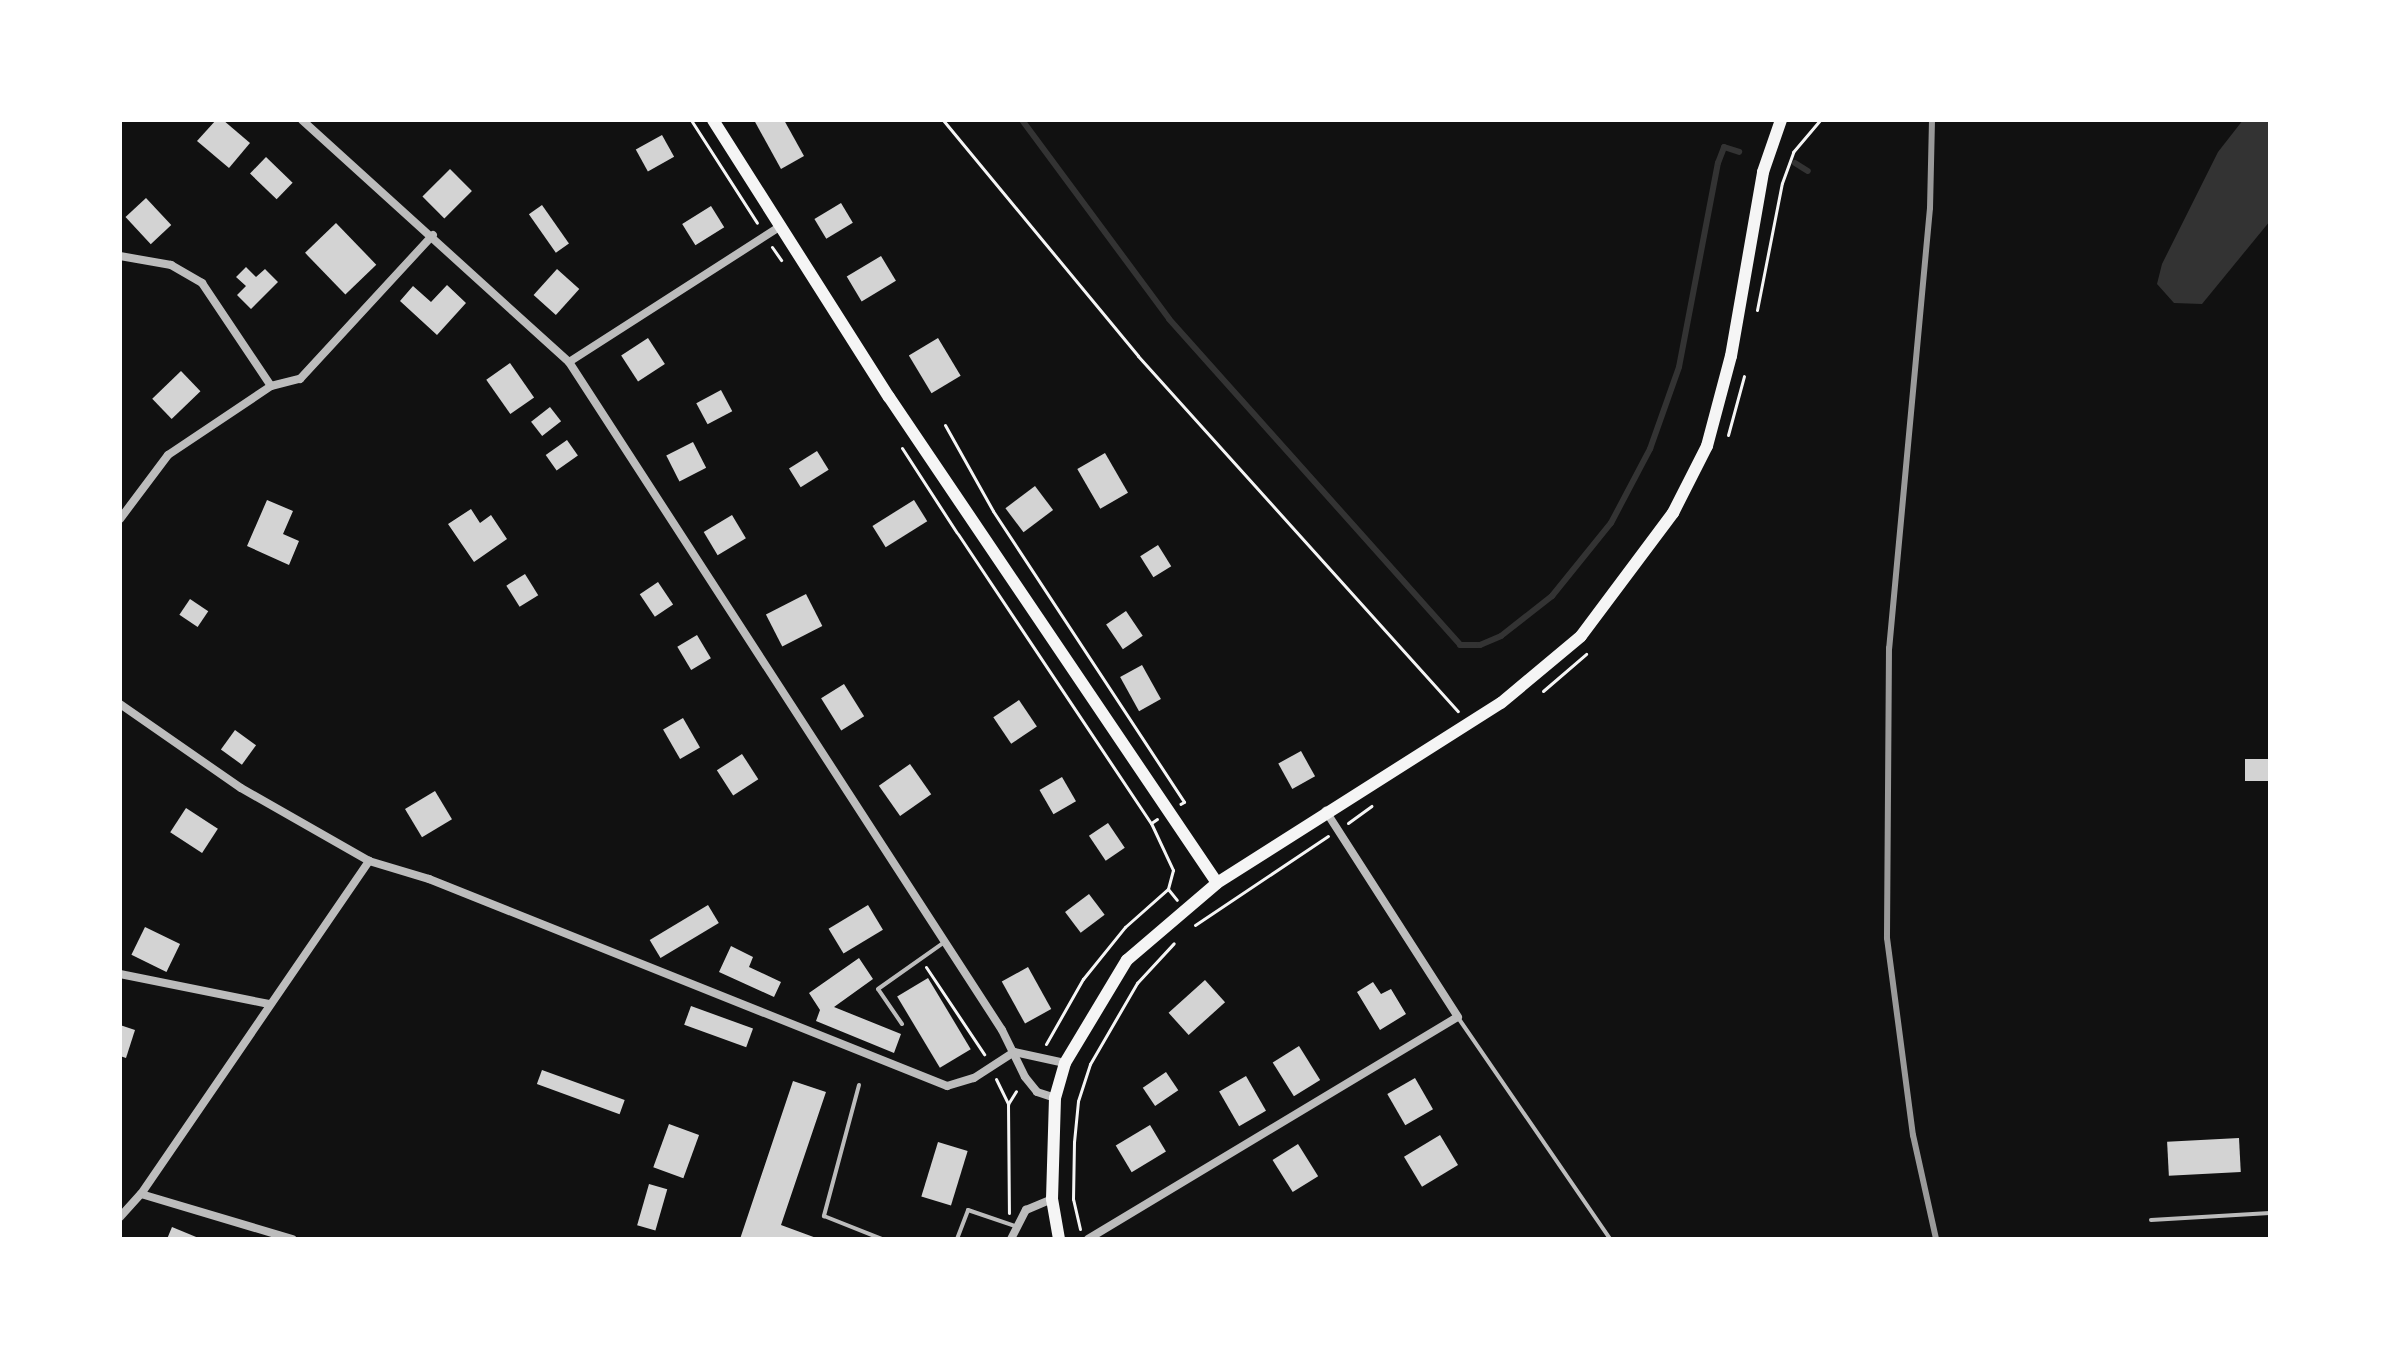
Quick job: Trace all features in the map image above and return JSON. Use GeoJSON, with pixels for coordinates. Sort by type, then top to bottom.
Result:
{"type":"FeatureCollection","features":[{"type":"Feature","properties":{"kind":"main road"},"geometry":{"type":"LineString","coordinates":[[713,120],[779,227],[973,523],[1217,883]]}},
{"type":"Feature","properties":{"kind":"main road"},"geometry":{"type":"LineString","coordinates":[[1059,1239],[1052,1199],[1055,1098],[1065,1063],[1127,960],[1182,907],[1326,811],[1469,723],[1581,636],[1673,513],[1707,446],[1731,356],[1763,172],[1781,120]]}},
{"type":"Feature","properties":{"kind":"street"},"geometry":{"type":"LineString","coordinates":[[302,120],[433,235],[569,362],[1037,1092],[1055,1098]]}},
{"type":"Feature","properties":{"kind":"street"},"geometry":{"type":"LineString","coordinates":[[569,362],[779,227]]}},
{"type":"Feature","properties":{"kind":"street"},"geometry":{"type":"LineString","coordinates":[[120,519],[168,455],[271,386],[300,379],[433,235]]}},
{"type":"Feature","properties":{"kind":"street"},"geometry":{"type":"LineString","coordinates":[[120,256],[171,265],[202,283],[271,386]]}},
{"type":"Feature","properties":{"kind":"street"},"geometry":{"type":"LineString","coordinates":[[120,704],[241,788],[369,861],[429,879],[947,1086],[990,1068],[1014,1052],[1065,1063]]}},
{"type":"Feature","properties":{"kind":"street"},"geometry":{"type":"LineString","coordinates":[[1088,1239],[1458,1017],[1326,811]]}},
{"type":"Feature","properties":{"kind":"street"},"geometry":{"type":"LineString","coordinates":[[120,1217],[141,1194],[369,861]]}},
{"type":"Feature","properties":{"kind":"street"},"geometry":{"type":"LineString","coordinates":[[120,974],[269,1004]]}},
{"type":"Feature","properties":{"kind":"street"},"geometry":{"type":"LineString","coordinates":[[141,1194],[292,1239]]}},
{"type":"Feature","properties":{"kind":"street"},"geometry":{"type":"LineString","coordinates":[[1011,1239],[1016,1224],[1034,1203],[1052,1199]]}},
{"type":"Feature","properties":{"kind":"lane"},"geometry":{"type":"LineString","coordinates":[[902,1024],[878,989],[943,943]]}},
{"type":"Feature","properties":{"kind":"lane"},"geometry":{"type":"LineString","coordinates":[[1458,1017],[1610,1239]]}},
{"type":"Feature","properties":{"kind":"lane"},"geometry":{"type":"LineString","coordinates":[[859,1085],[824,1216],[882,1239]]}},
{"type":"Feature","properties":{"kind":"lane"},"geometry":{"type":"LineString","coordinates":[[957,1239],[968,1210],[1016,1224]]}},
{"type":"Feature","properties":{"kind":"lane"},"geometry":{"type":"LineString","coordinates":[[2151,1220],[2270,1213]]}},
{"type":"Feature","properties":{"kind":"path"},"geometry":{"type":"LineString","coordinates":[[943,120],[1138,356],[1469,723]]}},
{"type":"Feature","properties":{"kind":"path"},"geometry":{"type":"LineString","coordinates":[[1756,314],[1782,183],[1793,152],[1820,120]]}},
{"type":"Feature","properties":{"kind":"path"},"geometry":{"type":"LineString","coordinates":[[1727,438],[1745,371]]}},
{"type":"Feature","properties":{"kind":"path"},"geometry":{"type":"LineString","coordinates":[[993,511],[957,533],[1151,823]]}},
{"type":"Feature","properties":{"kind":"path"},"geometry":{"type":"LineString","coordinates":[[1531,699],[1573,669],[1590,649]]}},
{"type":"Feature","properties":{"kind":"path"},"geometry":{"type":"LineString","coordinates":[[1190,929],[1372,805]]}},
{"type":"Feature","properties":{"kind":"path"},"geometry":{"type":"LineString","coordinates":[[1082,1239],[1073,1199],[1074,1142],[1078,1101],[1090,1064],[1137,983],[1183,933]]}},
{"type":"Feature","properties":{"kind":"path"},"geometry":{"type":"LineString","coordinates":[[920,959],[990,1068],[1008,1104],[1009,1215],[1016,1224]]}},
{"type":"Feature","properties":{"kind":"shaded area"},"geometry":{"type":"Polygon","coordinates":[[[2243,120],[2270,120],[2270,221],[2202,304],[2174,303],[2157,284],[2162,264],[2218,152],[2243,120]]]}},
{"type":"Feature","properties":{"kind":"building"},"geometry":{"type":"Polygon","coordinates":[[[216,120],[223,120],[250,143],[229,168],[197,141],[216,120]]]}},
{"type":"Feature","properties":{"kind":"building"},"geometry":{"type":"Polygon","coordinates":[[[754,120],[784,120],[804,156],[781,169],[754,120]]]}},
{"type":"Feature","properties":{"kind":"building"},"geometry":{"type":"Polygon","coordinates":[[[662,135],[674,157],[648,171],[636,150],[662,135]]]}},
{"type":"Feature","properties":{"kind":"building"},"geometry":{"type":"Polygon","coordinates":[[[266,157],[293,183],[277,199],[250,174],[266,157]]]}},
{"type":"Feature","properties":{"kind":"building"},"geometry":{"type":"Polygon","coordinates":[[[450,169],[472,191],[444,218],[422,197],[450,169]]]}},
{"type":"Feature","properties":{"kind":"building"},"geometry":{"type":"Polygon","coordinates":[[[146,198],[171,225],[151,244],[126,217],[146,198]]]}},
{"type":"Feature","properties":{"kind":"building"},"geometry":{"type":"Polygon","coordinates":[[[841,203],[853,223],[826,239],[814,219],[841,203]]]}},
{"type":"Feature","properties":{"kind":"building"},"geometry":{"type":"Polygon","coordinates":[[[542,205],[569,244],[556,253],[529,214],[542,205]]]}},
{"type":"Feature","properties":{"kind":"building"},"geometry":{"type":"Polygon","coordinates":[[[711,206],[724,227],[695,245],[682,224],[711,206]]]}},
{"type":"Feature","properties":{"kind":"building"},"geometry":{"type":"Polygon","coordinates":[[[336,223],[376,265],[345,295],[305,253],[336,223]]]}},
{"type":"Feature","properties":{"kind":"building"},"geometry":{"type":"Polygon","coordinates":[[[881,256],[896,281],[862,301],[847,277],[881,256]]]}},
{"type":"Feature","properties":{"kind":"building"},"geometry":{"type":"Polygon","coordinates":[[[246,267],[256,277],[265,269],[278,282],[251,309],[237,295],[246,286],[236,277],[246,267]]]}},
{"type":"Feature","properties":{"kind":"building"},"geometry":{"type":"Polygon","coordinates":[[[557,269],[579,289],[556,315],[534,295],[557,269]]]}},
{"type":"Feature","properties":{"kind":"building"},"geometry":{"type":"Polygon","coordinates":[[[447,285],[466,303],[437,335],[400,301],[413,286],[431,302],[447,285]]]}},
{"type":"Feature","properties":{"kind":"building"},"geometry":{"type":"Polygon","coordinates":[[[648,338],[665,364],[638,381],[621,355],[648,338]]]}},
{"type":"Feature","properties":{"kind":"building"},"geometry":{"type":"Polygon","coordinates":[[[938,338],[961,376],[932,393],[909,356],[938,338]]]}},
{"type":"Feature","properties":{"kind":"building"},"geometry":{"type":"Polygon","coordinates":[[[510,363],[534,397],[510,414],[486,380],[510,363]]]}},
{"type":"Feature","properties":{"kind":"building"},"geometry":{"type":"Polygon","coordinates":[[[181,371],[200,391],[172,419],[152,399],[181,371]]]}},
{"type":"Feature","properties":{"kind":"building"},"geometry":{"type":"Polygon","coordinates":[[[721,390],[732,411],[708,424],[696,403],[721,390]]]}},
{"type":"Feature","properties":{"kind":"building"},"geometry":{"type":"Polygon","coordinates":[[[550,407],[561,421],[542,436],[531,422],[550,407]]]}},
{"type":"Feature","properties":{"kind":"building"},"geometry":{"type":"Polygon","coordinates":[[[567,440],[578,456],[557,470],[546,455],[567,440]]]}},
{"type":"Feature","properties":{"kind":"building"},"geometry":{"type":"Polygon","coordinates":[[[693,442],[706,468],[679,481],[666,456],[693,442]]]}},
{"type":"Feature","properties":{"kind":"building"},"geometry":{"type":"Polygon","coordinates":[[[817,451],[829,470],[801,487],[789,468],[817,451]]]}},
{"type":"Feature","properties":{"kind":"building"},"geometry":{"type":"Polygon","coordinates":[[[1105,453],[1128,493],[1100,509],[1077,469],[1105,453]]]}},
{"type":"Feature","properties":{"kind":"building"},"geometry":{"type":"Polygon","coordinates":[[[1035,486],[1053,510],[1024,532],[1005,508],[1035,486]]]}},
{"type":"Feature","properties":{"kind":"building"},"geometry":{"type":"Polygon","coordinates":[[[267,500],[293,511],[283,534],[299,541],[289,565],[247,546],[267,500]]]}},
{"type":"Feature","properties":{"kind":"building"},"geometry":{"type":"Polygon","coordinates":[[[914,500],[927,521],[886,547],[872,526],[914,500]]]}},
{"type":"Feature","properties":{"kind":"building"},"geometry":{"type":"Polygon","coordinates":[[[471,509],[480,523],[491,515],[507,539],[474,562],[448,524],[471,509]]]}},
{"type":"Feature","properties":{"kind":"building"},"geometry":{"type":"Polygon","coordinates":[[[732,515],[746,538],[718,555],[704,532],[732,515]]]}},
{"type":"Feature","properties":{"kind":"building"},"geometry":{"type":"Polygon","coordinates":[[[1158,545],[1171,566],[1153,577],[1140,556],[1158,545]]]}},
{"type":"Feature","properties":{"kind":"building"},"geometry":{"type":"Polygon","coordinates":[[[525,574],[538,595],[520,607],[506,586],[525,574]]]}},
{"type":"Feature","properties":{"kind":"building"},"geometry":{"type":"Polygon","coordinates":[[[658,582],[673,604],[655,617],[640,594],[658,582]]]}},
{"type":"Feature","properties":{"kind":"building"},"geometry":{"type":"Polygon","coordinates":[[[806,594],[822,626],[782,647],[766,614],[806,594]]]}},
{"type":"Feature","properties":{"kind":"building"},"geometry":{"type":"Polygon","coordinates":[[[190,599],[208,611],[198,627],[179,615],[190,599]]]}},
{"type":"Feature","properties":{"kind":"building"},"geometry":{"type":"Polygon","coordinates":[[[1126,611],[1143,636],[1123,649],[1106,624],[1126,611]]]}},
{"type":"Feature","properties":{"kind":"building"},"geometry":{"type":"Polygon","coordinates":[[[697,635],[711,658],[691,670],[677,647],[697,635]]]}},
{"type":"Feature","properties":{"kind":"building"},"geometry":{"type":"Polygon","coordinates":[[[1142,665],[1161,699],[1139,711],[1120,677],[1142,665]]]}},
{"type":"Feature","properties":{"kind":"building"},"geometry":{"type":"Polygon","coordinates":[[[844,684],[864,716],[841,731],[821,698],[844,684]]]}},
{"type":"Feature","properties":{"kind":"building"},"geometry":{"type":"Polygon","coordinates":[[[1019,700],[1037,727],[1011,744],[993,717],[1019,700]]]}},
{"type":"Feature","properties":{"kind":"building"},"geometry":{"type":"Polygon","coordinates":[[[683,718],[700,747],[680,759],[663,730],[683,718]]]}},
{"type":"Feature","properties":{"kind":"building"},"geometry":{"type":"Polygon","coordinates":[[[235,730],[256,745],[242,765],[221,749],[235,730]]]}},
{"type":"Feature","properties":{"kind":"building"},"geometry":{"type":"Polygon","coordinates":[[[1301,751],[1315,776],[1292,789],[1278,764],[1301,751]]]}},
{"type":"Feature","properties":{"kind":"building"},"geometry":{"type":"Polygon","coordinates":[[[742,754],[758,779],[733,795],[717,770],[742,754]]]}},
{"type":"Feature","properties":{"kind":"building"},"geometry":{"type":"Polygon","coordinates":[[[2245,759],[2270,759],[2270,781],[2245,781],[2245,759]]]}},
{"type":"Feature","properties":{"kind":"building"},"geometry":{"type":"Polygon","coordinates":[[[910,764],[931,794],[900,816],[879,786],[910,764]]]}},
{"type":"Feature","properties":{"kind":"building"},"geometry":{"type":"Polygon","coordinates":[[[1062,777],[1076,801],[1053,814],[1039,790],[1062,777]]]}},
{"type":"Feature","properties":{"kind":"building"},"geometry":{"type":"Polygon","coordinates":[[[435,791],[452,819],[422,837],[405,809],[435,791]]]}},
{"type":"Feature","properties":{"kind":"building"},"geometry":{"type":"Polygon","coordinates":[[[186,808],[218,829],[202,853],[170,832],[186,808]]]}},
{"type":"Feature","properties":{"kind":"building"},"geometry":{"type":"Polygon","coordinates":[[[1108,823],[1125,848],[1106,861],[1089,836],[1108,823]]]}},
{"type":"Feature","properties":{"kind":"building"},"geometry":{"type":"Polygon","coordinates":[[[1089,894],[1105,915],[1081,933],[1065,912],[1089,894]]]}},
{"type":"Feature","properties":{"kind":"building"},"geometry":{"type":"Polygon","coordinates":[[[708,905],[719,923],[661,958],[650,940],[708,905]]]}},
{"type":"Feature","properties":{"kind":"building"},"geometry":{"type":"Polygon","coordinates":[[[868,905],[883,930],[844,954],[829,929],[868,905]]]}},
{"type":"Feature","properties":{"kind":"building"},"geometry":{"type":"Polygon","coordinates":[[[145,927],[180,944],[166,972],[131,955],[145,927]]]}},
{"type":"Feature","properties":{"kind":"building"},"geometry":{"type":"Polygon","coordinates":[[[731,946],[753,957],[749,967],[781,982],[774,997],[719,972],[731,946]]]}},
{"type":"Feature","properties":{"kind":"building"},"geometry":{"type":"Polygon","coordinates":[[[859,958],[873,979],[834,1007],[901,1034],[894,1053],[816,1021],[820,1010],[809,993],[859,958]]]}},
{"type":"Feature","properties":{"kind":"building"},"geometry":{"type":"Polygon","coordinates":[[[1028,967],[1051,1009],[1025,1024],[1002,982],[1028,967]]]}},
{"type":"Feature","properties":{"kind":"building"},"geometry":{"type":"Polygon","coordinates":[[[928,978],[971,1049],[940,1068],[897,997],[928,978]]]}},
{"type":"Feature","properties":{"kind":"building"},"geometry":{"type":"Polygon","coordinates":[[[1205,980],[1225,1002],[1189,1035],[1169,1013],[1205,980]]]}},
{"type":"Feature","properties":{"kind":"building"},"geometry":{"type":"Polygon","coordinates":[[[1373,982],[1381,994],[1391,989],[1406,1014],[1380,1030],[1357,992],[1373,982]]]}},
{"type":"Feature","properties":{"kind":"building"},"geometry":{"type":"Polygon","coordinates":[[[691,1006],[753,1029],[746,1047],[684,1025],[691,1006]]]}},
{"type":"Feature","properties":{"kind":"building"},"geometry":{"type":"Polygon","coordinates":[[[120,1025],[135,1030],[126,1058],[120,1056],[120,1025]]]}},
{"type":"Feature","properties":{"kind":"building"},"geometry":{"type":"Polygon","coordinates":[[[1299,1046],[1320,1080],[1294,1096],[1273,1062],[1299,1046]]]}},
{"type":"Feature","properties":{"kind":"building"},"geometry":{"type":"Polygon","coordinates":[[[542,1070],[625,1100],[620,1114],[537,1084],[542,1070]]]}},
{"type":"Feature","properties":{"kind":"building"},"geometry":{"type":"Polygon","coordinates":[[[1166,1072],[1178,1090],[1155,1106],[1143,1088],[1166,1072]]]}},
{"type":"Feature","properties":{"kind":"building"},"geometry":{"type":"Polygon","coordinates":[[[1246,1076],[1266,1111],[1239,1126],[1219,1092],[1246,1076]]]}},
{"type":"Feature","properties":{"kind":"building"},"geometry":{"type":"Polygon","coordinates":[[[1415,1078],[1433,1109],[1405,1125],[1387,1094],[1415,1078]]]}},
{"type":"Feature","properties":{"kind":"building"},"geometry":{"type":"Polygon","coordinates":[[[793,1081],[826,1092],[781,1225],[819,1239],[740,1239],[793,1081]]]}},
{"type":"Feature","properties":{"kind":"building"},"geometry":{"type":"Polygon","coordinates":[[[669,1124],[699,1135],[683,1178],[653,1167],[669,1124]]]}},
{"type":"Feature","properties":{"kind":"building"},"geometry":{"type":"Polygon","coordinates":[[[1150,1125],[1166,1152],[1132,1172],[1116,1146],[1150,1125]]]}},
{"type":"Feature","properties":{"kind":"building"},"geometry":{"type":"Polygon","coordinates":[[[1440,1135],[1458,1165],[1422,1187],[1404,1157],[1440,1135]]]}},
{"type":"Feature","properties":{"kind":"building"},"geometry":{"type":"Polygon","coordinates":[[[2239,1138],[2241,1172],[2169,1176],[2167,1142],[2239,1138]]]}},
{"type":"Feature","properties":{"kind":"building"},"geometry":{"type":"Polygon","coordinates":[[[938,1142],[968,1151],[951,1206],[921,1197],[938,1142]]]}},
{"type":"Feature","properties":{"kind":"building"},"geometry":{"type":"Polygon","coordinates":[[[1298,1144],[1318,1176],[1293,1192],[1273,1160],[1298,1144]]]}},
{"type":"Feature","properties":{"kind":"building"},"geometry":{"type":"Polygon","coordinates":[[[649,1184],[667,1189],[655,1231],[637,1225],[649,1184]]]}},
{"type":"Feature","properties":{"kind":"building"},"geometry":{"type":"Polygon","coordinates":[[[172,1227],[201,1239],[167,1239],[172,1227]]]}},
{"type":"Feature","properties":{"kind":"waterway"},"geometry":{"type":"LineString","coordinates":[[1022,120],[1169,319],[1460,645],[1480,645],[1501,636],[1552,596],[1611,523],[1650,449],[1679,367],[1718,163],[1724,147],[1739,152]]}},
{"type":"Feature","properties":{"kind":"waterway"},"geometry":{"type":"LineString","coordinates":[[1795,163],[1808,171]]}},
{"type":"Feature","properties":{"kind":"railway"},"geometry":{"type":"LineString","coordinates":[[1932,120],[1930,208],[1889,648],[1887,938],[1913,1135],[1936,1239]]}}]}
